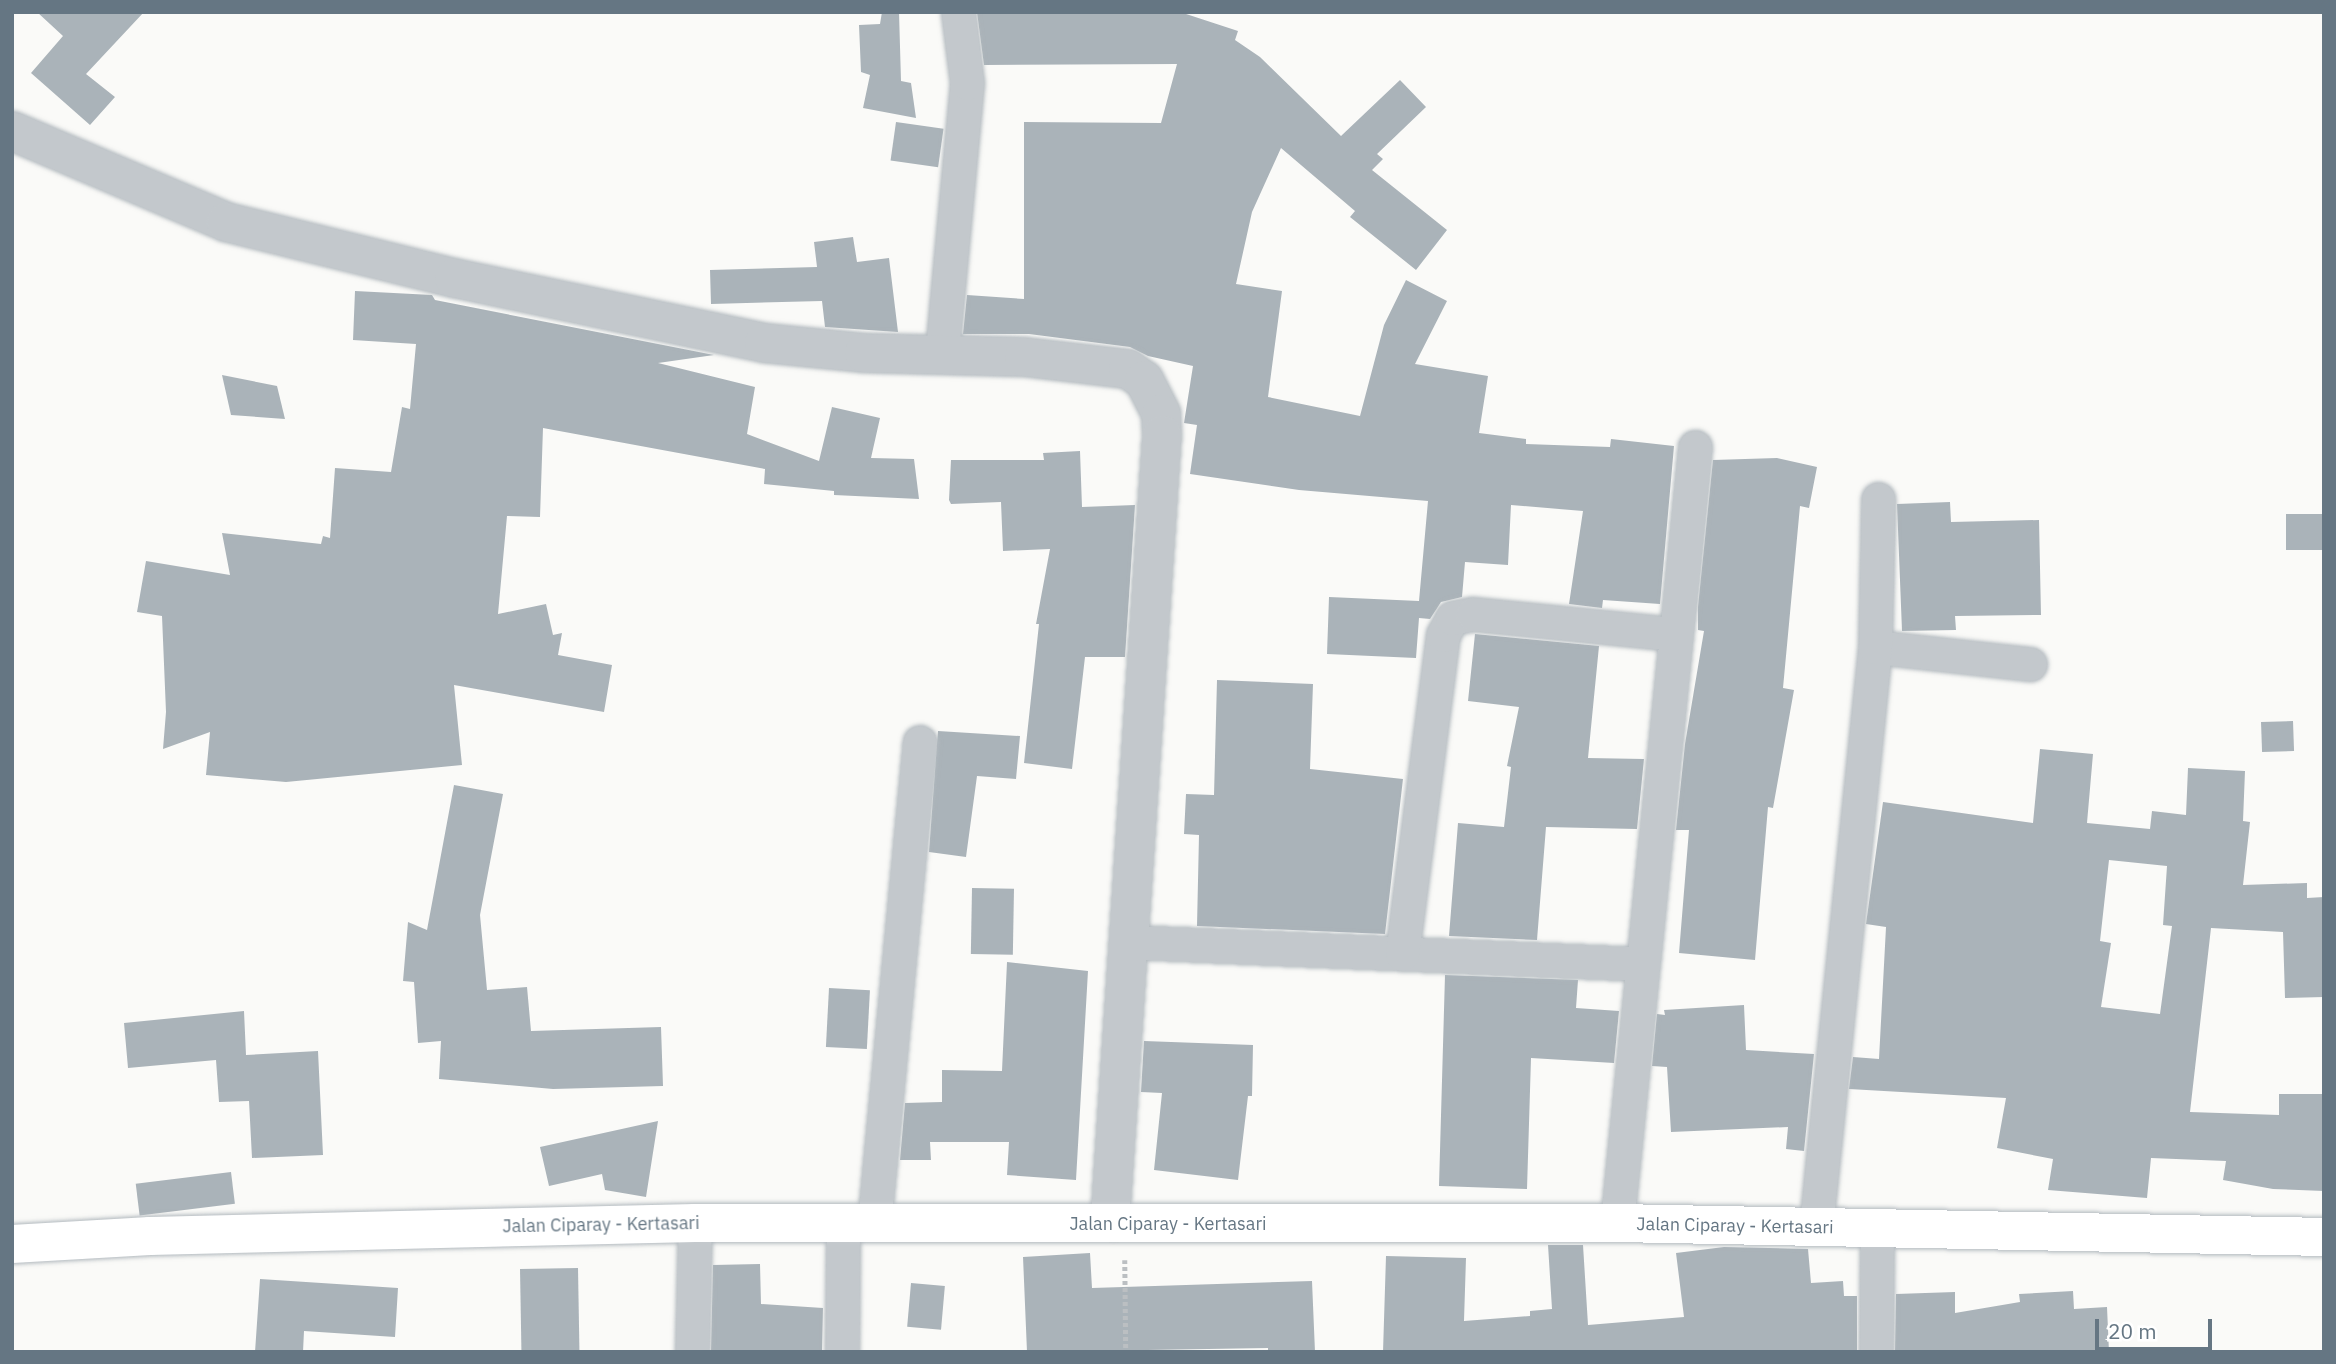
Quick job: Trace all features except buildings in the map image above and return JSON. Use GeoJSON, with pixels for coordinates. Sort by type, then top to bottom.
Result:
{"type":"FeatureCollection","features":[{"type":"Feature","properties":{"kind":"main road","name":"Jalan Ciparay - Kertasari"},"geometry":{"type":"LineString","coordinates":[[12,1244],[150,1236],[695,1223],[1617,1223],[2324,1237]]}},
{"type":"Feature","properties":{"kind":"street"},"geometry":{"type":"LineString","coordinates":[[942,352],[967,83],[958,12]]}},
{"type":"Feature","properties":{"kind":"street"},"geometry":{"type":"LineString","coordinates":[[12,131],[226,222],[440,275],[764,343],[864,354],[942,352],[1128,369],[1154,395],[1161,414],[1117,1224]]}},
{"type":"Feature","properties":{"kind":"street"},"geometry":{"type":"LineString","coordinates":[[1617,1223],[1674,634],[1695,447]]}},
{"type":"Feature","properties":{"kind":"street"},"geometry":{"type":"LineString","coordinates":[[1816,1226],[1875,647],[1878,499]]}},
{"type":"Feature","properties":{"kind":"street"},"geometry":{"type":"LineString","coordinates":[[1402,954],[1443,635],[1452,618],[1473,614],[1674,634]]}},
{"type":"Feature","properties":{"kind":"street"},"geometry":{"type":"LineString","coordinates":[[1875,647],[2030,664]]}},
{"type":"Feature","properties":{"kind":"street"},"geometry":{"type":"LineString","coordinates":[[842,1352],[920,742]]}},
{"type":"Feature","properties":{"kind":"street"},"geometry":{"type":"LineString","coordinates":[[1132,942],[1642,964]]}},
{"type":"Feature","properties":{"kind":"street"},"geometry":{"type":"LineString","coordinates":[[692,1352],[695,1223]]}},
{"type":"Feature","properties":{"kind":"street"},"geometry":{"type":"LineString","coordinates":[[1876,1352],[1877,1230]]}},
{"type":"Feature","properties":{"kind":"path"},"geometry":{"type":"LineString","coordinates":[[1117,1224],[1126,1352]]}}]}
